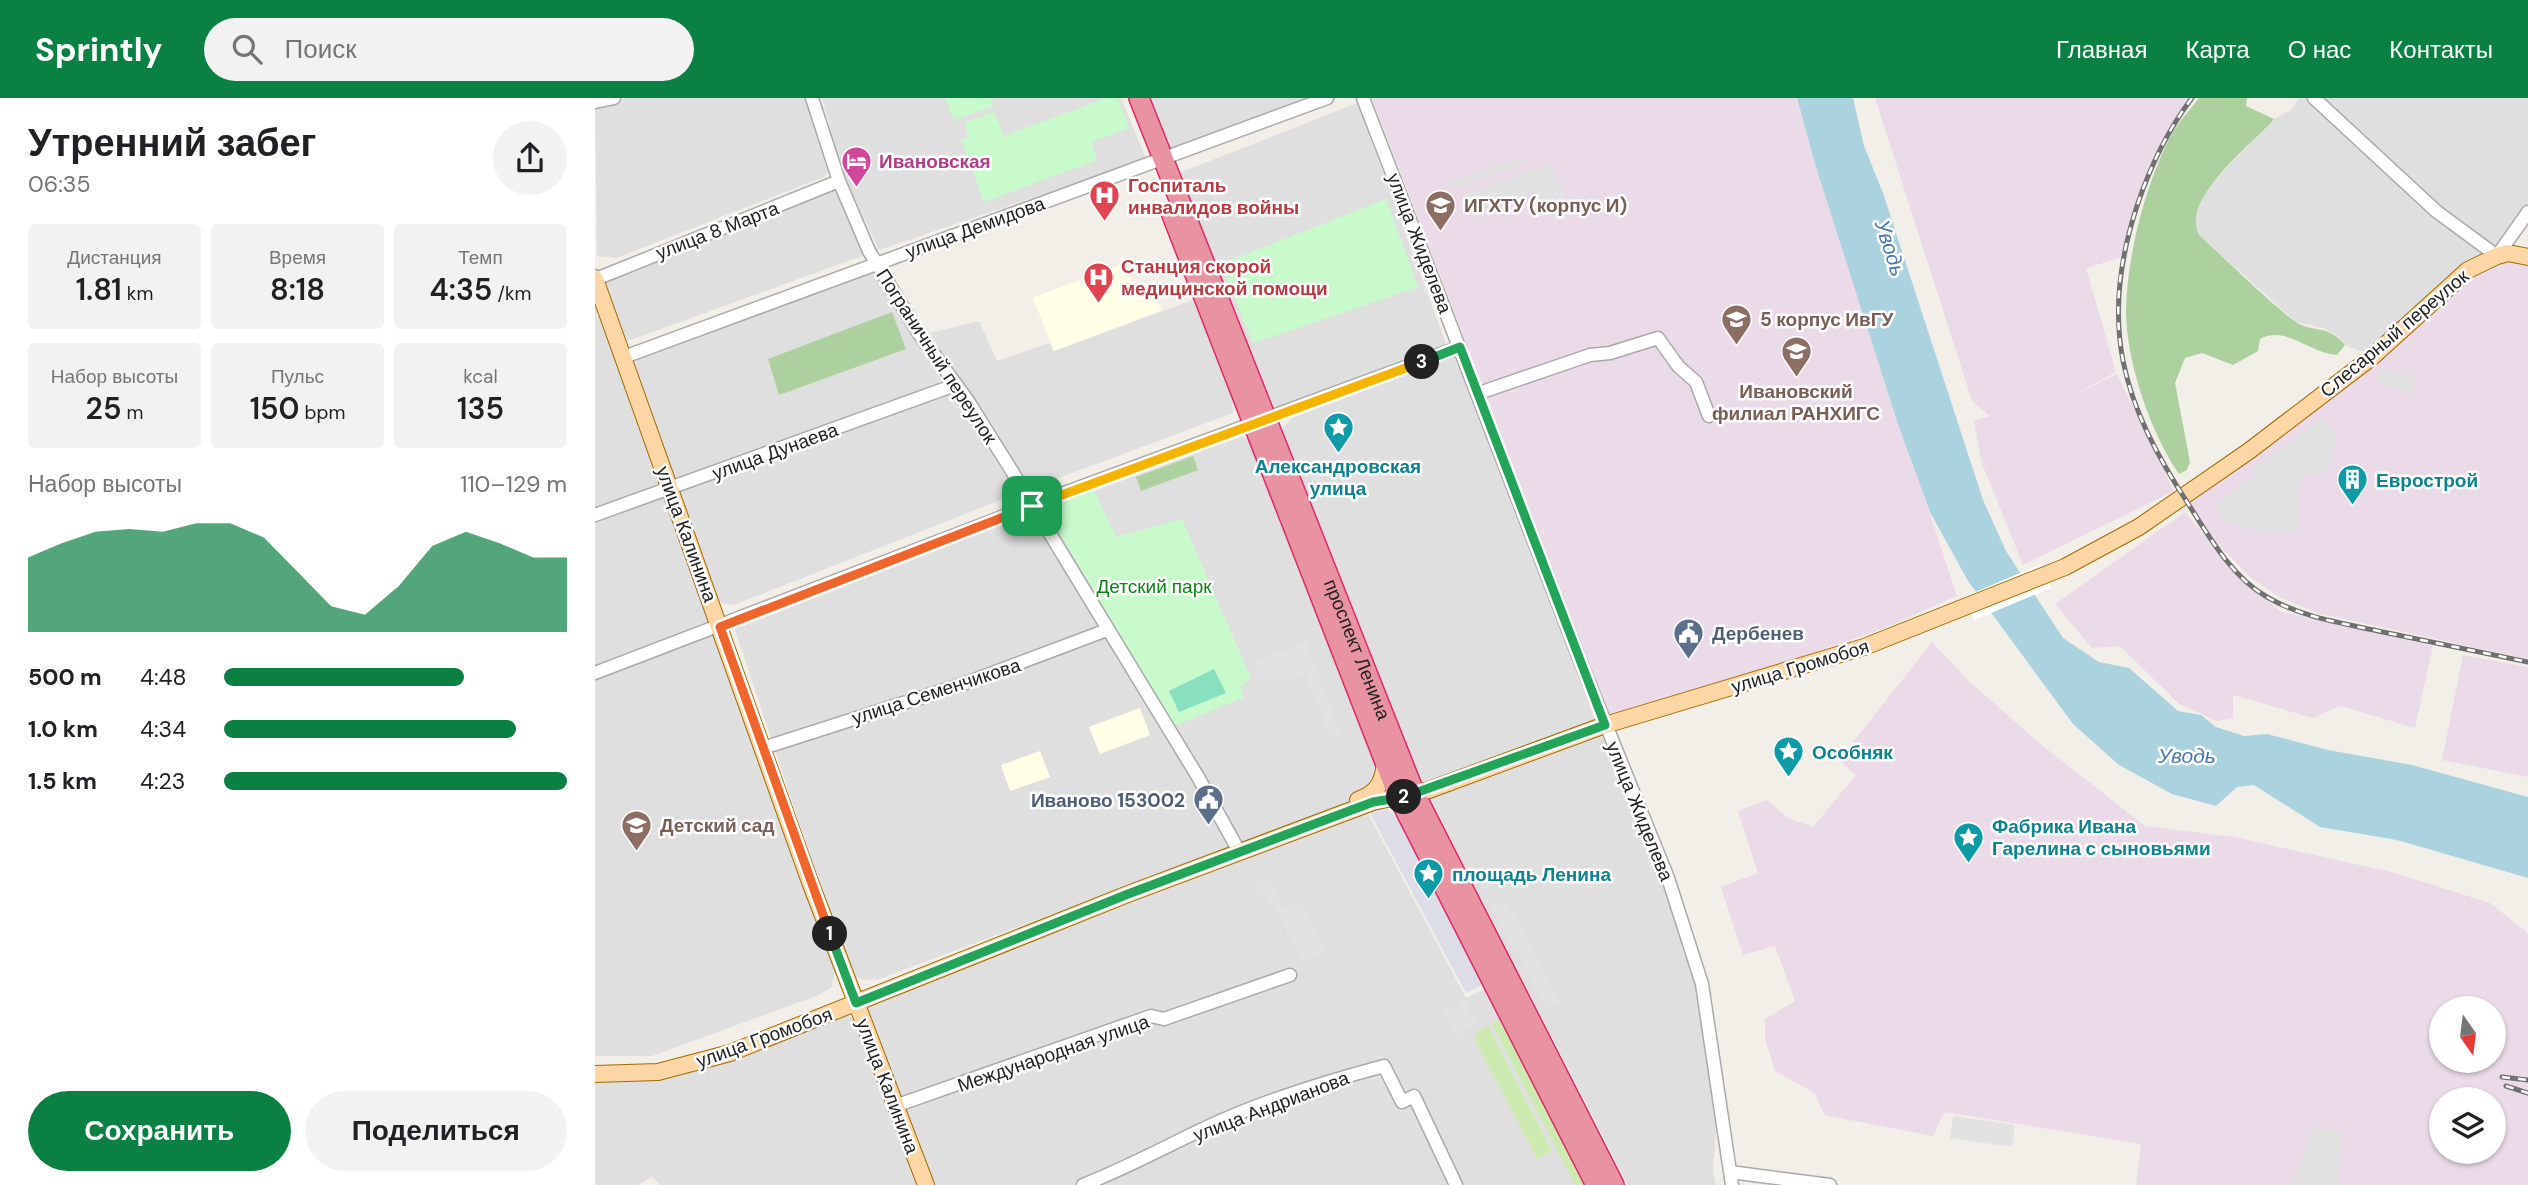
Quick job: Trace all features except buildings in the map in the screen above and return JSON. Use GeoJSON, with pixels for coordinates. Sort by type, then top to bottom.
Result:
{"type":"FeatureCollection","features":[{"type":"Feature","properties":{"kind":"highway","name":"проспект Ленина"},"geometry":{"type":"LineString","coordinates":[[1126,98],[1158,161]]}},
{"type":"Feature","properties":{"kind":"highway","name":"проспект Ленина"},"geometry":{"type":"LineString","coordinates":[[1139,98],[1158,161],[1407,796],[1595,1185]]}},
{"type":"Feature","properties":{"kind":"highway","name":"проспект Ленина"},"geometry":{"type":"LineString","coordinates":[[1260,422],[1385,760],[1407,796],[1614,1185]]}},
{"type":"Feature","properties":{"kind":"main road"},"geometry":{"type":"LineString","coordinates":[[2497,256],[2508,253],[2528,257]]}},
{"type":"Feature","properties":{"kind":"main road","name":"Слесарный переулок"},"geometry":{"type":"LineString","coordinates":[[2185,499],[2372,357],[2455,280],[2477,264],[2497,256]]}},
{"type":"Feature","properties":{"kind":"main road","name":"улица Калинина"},"geometry":{"type":"LineString","coordinates":[[595,278],[854,999],[926,1185]]}},
{"type":"Feature","properties":{"kind":"main road","name":"улица Громобоя"},"geometry":{"type":"LineString","coordinates":[[1238,849],[1373,802],[1407,796],[1605,725],[1864,647],[2046,575],[2116,542],[2185,499]]}},
{"type":"Feature","properties":{"kind":"main road"},"geometry":{"type":"LineString","coordinates":[[1370,795],[1381,785],[1385,760]]}},
{"type":"Feature","properties":{"kind":"main road","name":"улица Громобоя"},"geometry":{"type":"LineString","coordinates":[[595,1074],[657,1072],[698,1063],[1370,795],[1407,796]]}},
{"type":"Feature","properties":{"kind":"main road","name":"улица Громобоя"},"geometry":{"type":"LineString","coordinates":[[595,1066],[652,1064],[708,1052],[854,999]]}},
{"type":"Feature","properties":{"kind":"street"},"geometry":{"type":"LineString","coordinates":[[595,103],[614,98]]}},
{"type":"Feature","properties":{"kind":"street","name":"Пограничный переулок"},"geometry":{"type":"LineString","coordinates":[[812,98],[839,181],[877,264],[918,332],[1032,506],[1238,849]]}},
{"type":"Feature","properties":{"kind":"street","name":"улица Демидова"},"geometry":{"type":"LineString","coordinates":[[624,357],[1327,98]]}},
{"type":"Feature","properties":{"kind":"street","name":"улица Жиделева"},"geometry":{"type":"LineString","coordinates":[[1363,98],[1605,725],[1662,860],[1698,967],[1731,1179]]}},
{"type":"Feature","properties":{"kind":"street"},"geometry":{"type":"LineString","coordinates":[[2314,98],[2436,211],[2497,256]]}},
{"type":"Feature","properties":{"kind":"street","name":"улица 8 Марта"},"geometry":{"type":"LineString","coordinates":[[595,278],[839,181]]}},
{"type":"Feature","properties":{"kind":"street","name":"Слесарный переулок"},"geometry":{"type":"LineString","coordinates":[[2497,256],[2528,212]]}},
{"type":"Feature","properties":{"kind":"street"},"geometry":{"type":"LineString","coordinates":[[1479,393],[1590,355],[1610,353],[1658,338],[1678,366],[1696,382],[1709,416]]}},
{"type":"Feature","properties":{"kind":"street"},"geometry":{"type":"LineString","coordinates":[[595,673],[1032,506],[1460,347]]}},
{"type":"Feature","properties":{"kind":"street","name":"улица Дунаева"},"geometry":{"type":"LineString","coordinates":[[595,515],[955,385]]}},
{"type":"Feature","properties":{"kind":"street","name":"улица Семенчикова"},"geometry":{"type":"LineString","coordinates":[[763,748],[918,699],[1108,630]]}},
{"type":"Feature","properties":{"kind":"street","name":"Международная улица"},"geometry":{"type":"LineString","coordinates":[[895,1106],[1151,1016],[1164,1019],[1290,975]]}},
{"type":"Feature","properties":{"kind":"street","name":"улица Андрианова"},"geometry":{"type":"LineString","coordinates":[[1083,1185],[1136,1164],[1208,1127],[1329,1082],[1384,1066],[1402,1102],[1414,1096],[1456,1185]]}},
{"type":"Feature","properties":{"kind":"street"},"geometry":{"type":"LineString","coordinates":[[1731,1179],[1830,1185]]}},
{"type":"Feature","properties":{"kind":"shaded area"},"geometry":{"type":"Polygon","coordinates":[[[627,98],[805,98],[828,172],[824,177],[616,258],[597,256],[595,107],[627,98]]]}},
{"type":"Feature","properties":{"kind":"shaded area"},"geometry":{"type":"Polygon","coordinates":[[[822,98],[1121,98],[1146,159],[879,250],[843,174],[822,98]]]}},
{"type":"Feature","properties":{"kind":"shaded area"},"geometry":{"type":"Polygon","coordinates":[[[1145,98],[1305,98],[1165,152],[1145,98]]]}},
{"type":"Feature","properties":{"kind":"shaded area"},"geometry":{"type":"Polygon","coordinates":[[[1372,98],[1797,98],[1815,164],[1957,596],[1882,629],[1792,660],[1609,716],[1372,98]]]}},
{"type":"Feature","properties":{"kind":"shaded area"},"geometry":{"type":"Polygon","coordinates":[[[1875,98],[2190,98],[2161,142],[2148,171],[2120,258],[2086,268],[2116,372],[2071,397],[2117,374],[2174,491],[2023,565],[1981,461],[1974,420],[1990,416],[1972,401],[1875,98]]]}},
{"type":"Feature","properties":{"kind":"shaded area"},"geometry":{"type":"Polygon","coordinates":[[[2299,98],[2313,98],[2489,251],[2469,259],[2368,354],[2345,345],[2337,335],[2323,328],[2296,322],[2199,235],[2194,225],[2196,208],[2211,184],[2274,119],[2291,110],[2299,98]]]}},
{"type":"Feature","properties":{"kind":"shaded area"},"geometry":{"type":"Polygon","coordinates":[[[2315,98],[2528,98],[2528,210],[2502,249],[2490,250],[2315,98]]]}},
{"type":"Feature","properties":{"kind":"shaded area"},"geometry":{"type":"Polygon","coordinates":[[[1357,103],[1447,346],[1268,410],[1179,173],[1357,103]]]}},
{"type":"Feature","properties":{"kind":"shaded area"},"geometry":{"type":"Polygon","coordinates":[[[1524,157],[1526,164],[1449,190],[1447,183],[1524,157]]]}},
{"type":"Feature","properties":{"kind":"shaded area"},"geometry":{"type":"Polygon","coordinates":[[[1552,164],[1571,211],[1547,219],[1537,191],[1471,213],[1465,193],[1552,164]]]}},
{"type":"Feature","properties":{"kind":"shaded area"},"geometry":{"type":"Polygon","coordinates":[[[833,186],[865,255],[622,343],[598,281],[833,186]]]}},
{"type":"Feature","properties":{"kind":"shaded area"},"geometry":{"type":"Polygon","coordinates":[[[2517,259],[2528,262],[2528,659],[2317,613],[2279,597],[2249,576],[2213,539],[2189,502],[2462,282],[2502,262],[2517,259]]]}},
{"type":"Feature","properties":{"kind":"shaded area","name":"Станция скорой медицинской помощи"},"geometry":{"type":"Polygon","coordinates":[[[1124,263],[1135,289],[1149,284],[1162,310],[1054,351],[1033,298],[1124,263]]]}},
{"type":"Feature","properties":{"kind":"shaded area"},"geometry":{"type":"Polygon","coordinates":[[[879,270],[1011,485],[1008,497],[734,605],[714,602],[630,366],[636,354],[879,270]]]}},
{"type":"Feature","properties":{"kind":"shaded area"},"geometry":{"type":"Polygon","coordinates":[[[1193,300],[1232,394],[1233,413],[1032,488],[1028,488],[930,333],[979,321],[997,361],[1049,343],[1054,351],[1193,300]]]}},
{"type":"Feature","properties":{"kind":"shaded area"},"geometry":{"type":"Polygon","coordinates":[[[595,301],[601,307],[835,973],[831,988],[816,996],[652,1056],[595,1056],[595,301]]]}},
{"type":"Feature","properties":{"kind":"shaded area"},"geometry":{"type":"Polygon","coordinates":[[[1458,355],[1597,721],[1422,785],[1282,436],[1282,429],[1292,418],[1458,355]]]}},
{"type":"Feature","properties":{"kind":"shaded area"},"geometry":{"type":"Polygon","coordinates":[[[2380,368],[2416,377],[2412,393],[2376,384],[2380,368]]]}},
{"type":"Feature","properties":{"kind":"shaded area"},"geometry":{"type":"Polygon","coordinates":[[[2323,418],[2336,437],[2330,470],[2306,475],[2297,489],[2298,532],[2258,531],[2222,520],[2214,505],[2255,475],[2252,468],[2323,418]]]}},
{"type":"Feature","properties":{"kind":"shaded area"},"geometry":{"type":"Polygon","coordinates":[[[1243,436],[1255,445],[1381,772],[1375,793],[879,979],[863,980],[849,973],[734,627],[738,621],[1243,436]]]}},
{"type":"Feature","properties":{"kind":"shaded area"},"geometry":{"type":"Polygon","coordinates":[[[2185,512],[2243,580],[2281,612],[2433,646],[2415,728],[2340,706],[2313,718],[2233,695],[2233,718],[2217,721],[2179,704],[2120,646],[2092,648],[2055,604],[2185,512]]]}},
{"type":"Feature","properties":{"kind":"shaded area"},"geometry":{"type":"Polygon","coordinates":[[[1306,642],[1340,735],[1331,739],[1306,673],[1280,680],[1258,680],[1253,662],[1306,642]]]}},
{"type":"Feature","properties":{"kind":"shaded area"},"geometry":{"type":"Polygon","coordinates":[[[1932,642],[1968,680],[2038,742],[2145,826],[2234,837],[2395,873],[2490,903],[2528,934],[2528,1185],[2136,1185],[2141,1144],[1944,1112],[1933,1136],[1824,1115],[1815,1093],[1775,1071],[1765,1039],[1765,1019],[1795,1001],[1775,946],[1743,955],[1721,887],[1758,873],[1738,811],[1767,800],[1788,818],[1813,827],[1856,775],[1839,760],[1932,642]]]}},
{"type":"Feature","properties":{"kind":"shaded area"},"geometry":{"type":"Polygon","coordinates":[[[2463,655],[2528,667],[2528,777],[2442,760],[2463,655]]]}},
{"type":"Feature","properties":{"kind":"shaded area"},"geometry":{"type":"Polygon","coordinates":[[[1140,708],[1150,735],[1100,754],[1089,727],[1140,708]]]}},
{"type":"Feature","properties":{"kind":"shaded area"},"geometry":{"type":"Polygon","coordinates":[[[1602,736],[1663,880],[1694,975],[1718,1106],[1713,1172],[1716,1185],[1628,1185],[1430,798],[1602,736]]]}},
{"type":"Feature","properties":{"kind":"shaded area"},"geometry":{"type":"Polygon","coordinates":[[[1040,751],[1050,777],[1010,791],[1001,765],[1040,751]]]}},
{"type":"Feature","properties":{"kind":"shaded area"},"geometry":{"type":"Polygon","coordinates":[[[1365,808],[1466,998],[1487,988],[1587,1185],[935,1185],[908,1113],[899,1102],[866,1012],[869,1005],[1365,808]]]}},
{"type":"Feature","properties":{"kind":"shaded area","name":"площадь Ленина"},"geometry":{"type":"Polygon","coordinates":[[[1387,809],[1398,818],[1485,983],[1466,993],[1370,813],[1387,809]]]}},
{"type":"Feature","properties":{"kind":"shaded area"},"geometry":{"type":"Polygon","coordinates":[[[1268,879],[1283,908],[1295,903],[1300,912],[1307,909],[1325,952],[1300,961],[1282,919],[1255,882],[1268,879]]]}},
{"type":"Feature","properties":{"kind":"shaded area"},"geometry":{"type":"Polygon","coordinates":[[[1506,900],[1559,1002],[1545,1009],[1492,906],[1506,900]]]}},
{"type":"Feature","properties":{"kind":"shaded area"},"geometry":{"type":"Polygon","coordinates":[[[1463,998],[1477,1025],[1456,1036],[1444,1012],[1459,1004],[1458,1001],[1463,998]]]}},
{"type":"Feature","properties":{"kind":"shaded area"},"geometry":{"type":"Polygon","coordinates":[[[844,1011],[855,1021],[922,1185],[660,1185],[652,1176],[639,1185],[595,1185],[595,1072],[658,1072],[844,1011]]]}},
{"type":"Feature","properties":{"kind":"shaded area"},"geometry":{"type":"Polygon","coordinates":[[[1953,1116],[2015,1125],[2012,1147],[1950,1138],[1953,1116]]]}},
{"type":"Feature","properties":{"kind":"shaded area"},"geometry":{"type":"Polygon","coordinates":[[[2313,1127],[2342,1132],[2337,1185],[2293,1185],[2313,1127]]]}},
{"type":"Feature","properties":{"kind":"green space"},"geometry":{"type":"Polygon","coordinates":[[[945,98],[990,98],[994,106],[954,120],[945,98]]]}},
{"type":"Feature","properties":{"kind":"green space"},"geometry":{"type":"Polygon","coordinates":[[[1106,98],[1118,98],[1129,128],[1091,142],[1097,160],[984,202],[961,140],[969,137],[964,123],[994,112],[1004,136],[1106,98]]]}},
{"type":"Feature","properties":{"kind":"green space"},"geometry":{"type":"Polygon","coordinates":[[[2199,98],[2247,98],[2246,106],[2274,119],[2209,189],[2200,205],[2196,220],[2199,235],[2293,320],[2306,327],[2326,331],[2345,345],[2337,355],[2279,335],[2260,339],[2258,351],[2233,365],[2202,353],[2185,358],[2175,383],[2190,462],[2187,470],[2179,474],[2158,437],[2141,394],[2127,327],[2127,287],[2134,244],[2159,160],[2178,124],[2199,98]]]}},
{"type":"Feature","properties":{"kind":"green space"},"geometry":{"type":"Polygon","coordinates":[[[1386,199],[1418,287],[1253,343],[1221,264],[1386,199]]]}},
{"type":"Feature","properties":{"kind":"green space"},"geometry":{"type":"Polygon","coordinates":[[[892,312],[906,349],[779,395],[768,359],[892,312]]]}},
{"type":"Feature","properties":{"kind":"green space"},"geometry":{"type":"Polygon","coordinates":[[[1193,456],[1198,470],[1141,491],[1136,477],[1193,456]]]}},
{"type":"Feature","properties":{"kind":"green space","name":"Детский парк"},"geometry":{"type":"Polygon","coordinates":[[[1093,488],[1116,537],[1182,519],[1251,678],[1240,687],[1244,697],[1175,726],[1044,507],[1093,488]]]}},
{"type":"Feature","properties":{"kind":"green space"},"geometry":{"type":"Polygon","coordinates":[[[1214,669],[1226,693],[1179,712],[1169,691],[1214,669]]]}},
{"type":"Feature","properties":{"kind":"green space"},"geometry":{"type":"Polygon","coordinates":[[[1501,1019],[1586,1185],[1575,1185],[1492,1024],[1501,1019]]]}},
{"type":"Feature","properties":{"kind":"green space"},"geometry":{"type":"Polygon","coordinates":[[[1488,1025],[1552,1151],[1537,1159],[1476,1042],[1476,1033],[1488,1025]]]}},
{"type":"Feature","properties":{"kind":"water","name":"Уводь"},"geometry":{"type":"Polygon","coordinates":[[[1797,98],[1853,98],[1864,146],[1883,193],[1983,500],[2006,551],[2063,638],[2099,662],[2129,668],[2178,711],[2201,715],[2216,727],[2244,736],[2267,734],[2328,750],[2412,765],[2528,797],[2528,878],[2397,840],[2320,827],[2254,785],[2237,787],[2216,806],[2172,794],[2119,765],[2073,724],[1968,581],[1930,512],[1898,424],[1815,164],[1797,98]]]}},
{"type":"Feature","properties":{"kind":"pier"},"geometry":{"type":"Polygon","coordinates":[[[2041,564],[2051,588],[1974,620],[1964,597],[2041,564]]]}},
{"type":"Feature","properties":{"kind":"railway"},"geometry":{"type":"LineString","coordinates":[[2192,98],[2167,136],[2142,192],[2125,249],[2119,289],[2123,362],[2147,432],[2166,468],[2232,568],[2254,589],[2267,597],[2323,619],[2528,662]]}},
{"type":"Feature","properties":{"kind":"railway"},"geometry":{"type":"LineString","coordinates":[[2502,1077],[2528,1080]]}},
{"type":"Feature","properties":{"kind":"railway"},"geometry":{"type":"LineString","coordinates":[[2506,1086],[2528,1093]]}},
{"type":"Feature","properties":{"kind":"place","name":"Ивановская"},"geometry":{"type":"Point","coordinates":[856,188]}},
{"type":"Feature","properties":{"kind":"place","name":"Госпиталь инвалидов войны"},"geometry":{"type":"Point","coordinates":[1105,223]}},
{"type":"Feature","properties":{"kind":"place","name":"ИГХТУ (корпус И)"},"geometry":{"type":"Point","coordinates":[1441,232]}},
{"type":"Feature","properties":{"kind":"place","name":"Станция скорой медицинской помощи"},"geometry":{"type":"Point","coordinates":[1098,304]}},
{"type":"Feature","properties":{"kind":"place","name":"5 корпус ИвГУ"},"geometry":{"type":"Point","coordinates":[1737,346]}},
{"type":"Feature","properties":{"kind":"place","name":"Ивановский филиал РАНХИГС"},"geometry":{"type":"Point","coordinates":[1796,379]}},
{"type":"Feature","properties":{"kind":"place","name":"Александровская улица"},"geometry":{"type":"Point","coordinates":[1338,454]}},
{"type":"Feature","properties":{"kind":"place","name":"Еврострой"},"geometry":{"type":"Point","coordinates":[2353,507]}},
{"type":"Feature","properties":{"kind":"place","name":"Дербенев"},"geometry":{"type":"Point","coordinates":[1689,660]}},
{"type":"Feature","properties":{"kind":"place","name":"Особняк"},"geometry":{"type":"Point","coordinates":[1789,779]}},
{"type":"Feature","properties":{"kind":"place","name":"Иваново 153002"},"geometry":{"type":"Point","coordinates":[1208,827]}},
{"type":"Feature","properties":{"kind":"place","name":"Детский сад"},"geometry":{"type":"Point","coordinates":[637,852]}},
{"type":"Feature","properties":{"kind":"place","name":"Фабрика Ивана Гарелина с сыновьями"},"geometry":{"type":"Point","coordinates":[1969,864]}},
{"type":"Feature","properties":{"kind":"place","name":"площадь Ленина"},"geometry":{"type":"Point","coordinates":[1429,901]}},
{"type":"Feature","properties":{"kind":"route"},"geometry":{"type":"LineString","coordinates":[[1460,347],[1605,725],[1429,790],[1373,802],[1128,894],[856,1003],[810,882],[720,627],[1032,506],[1460,347]]}}]}
